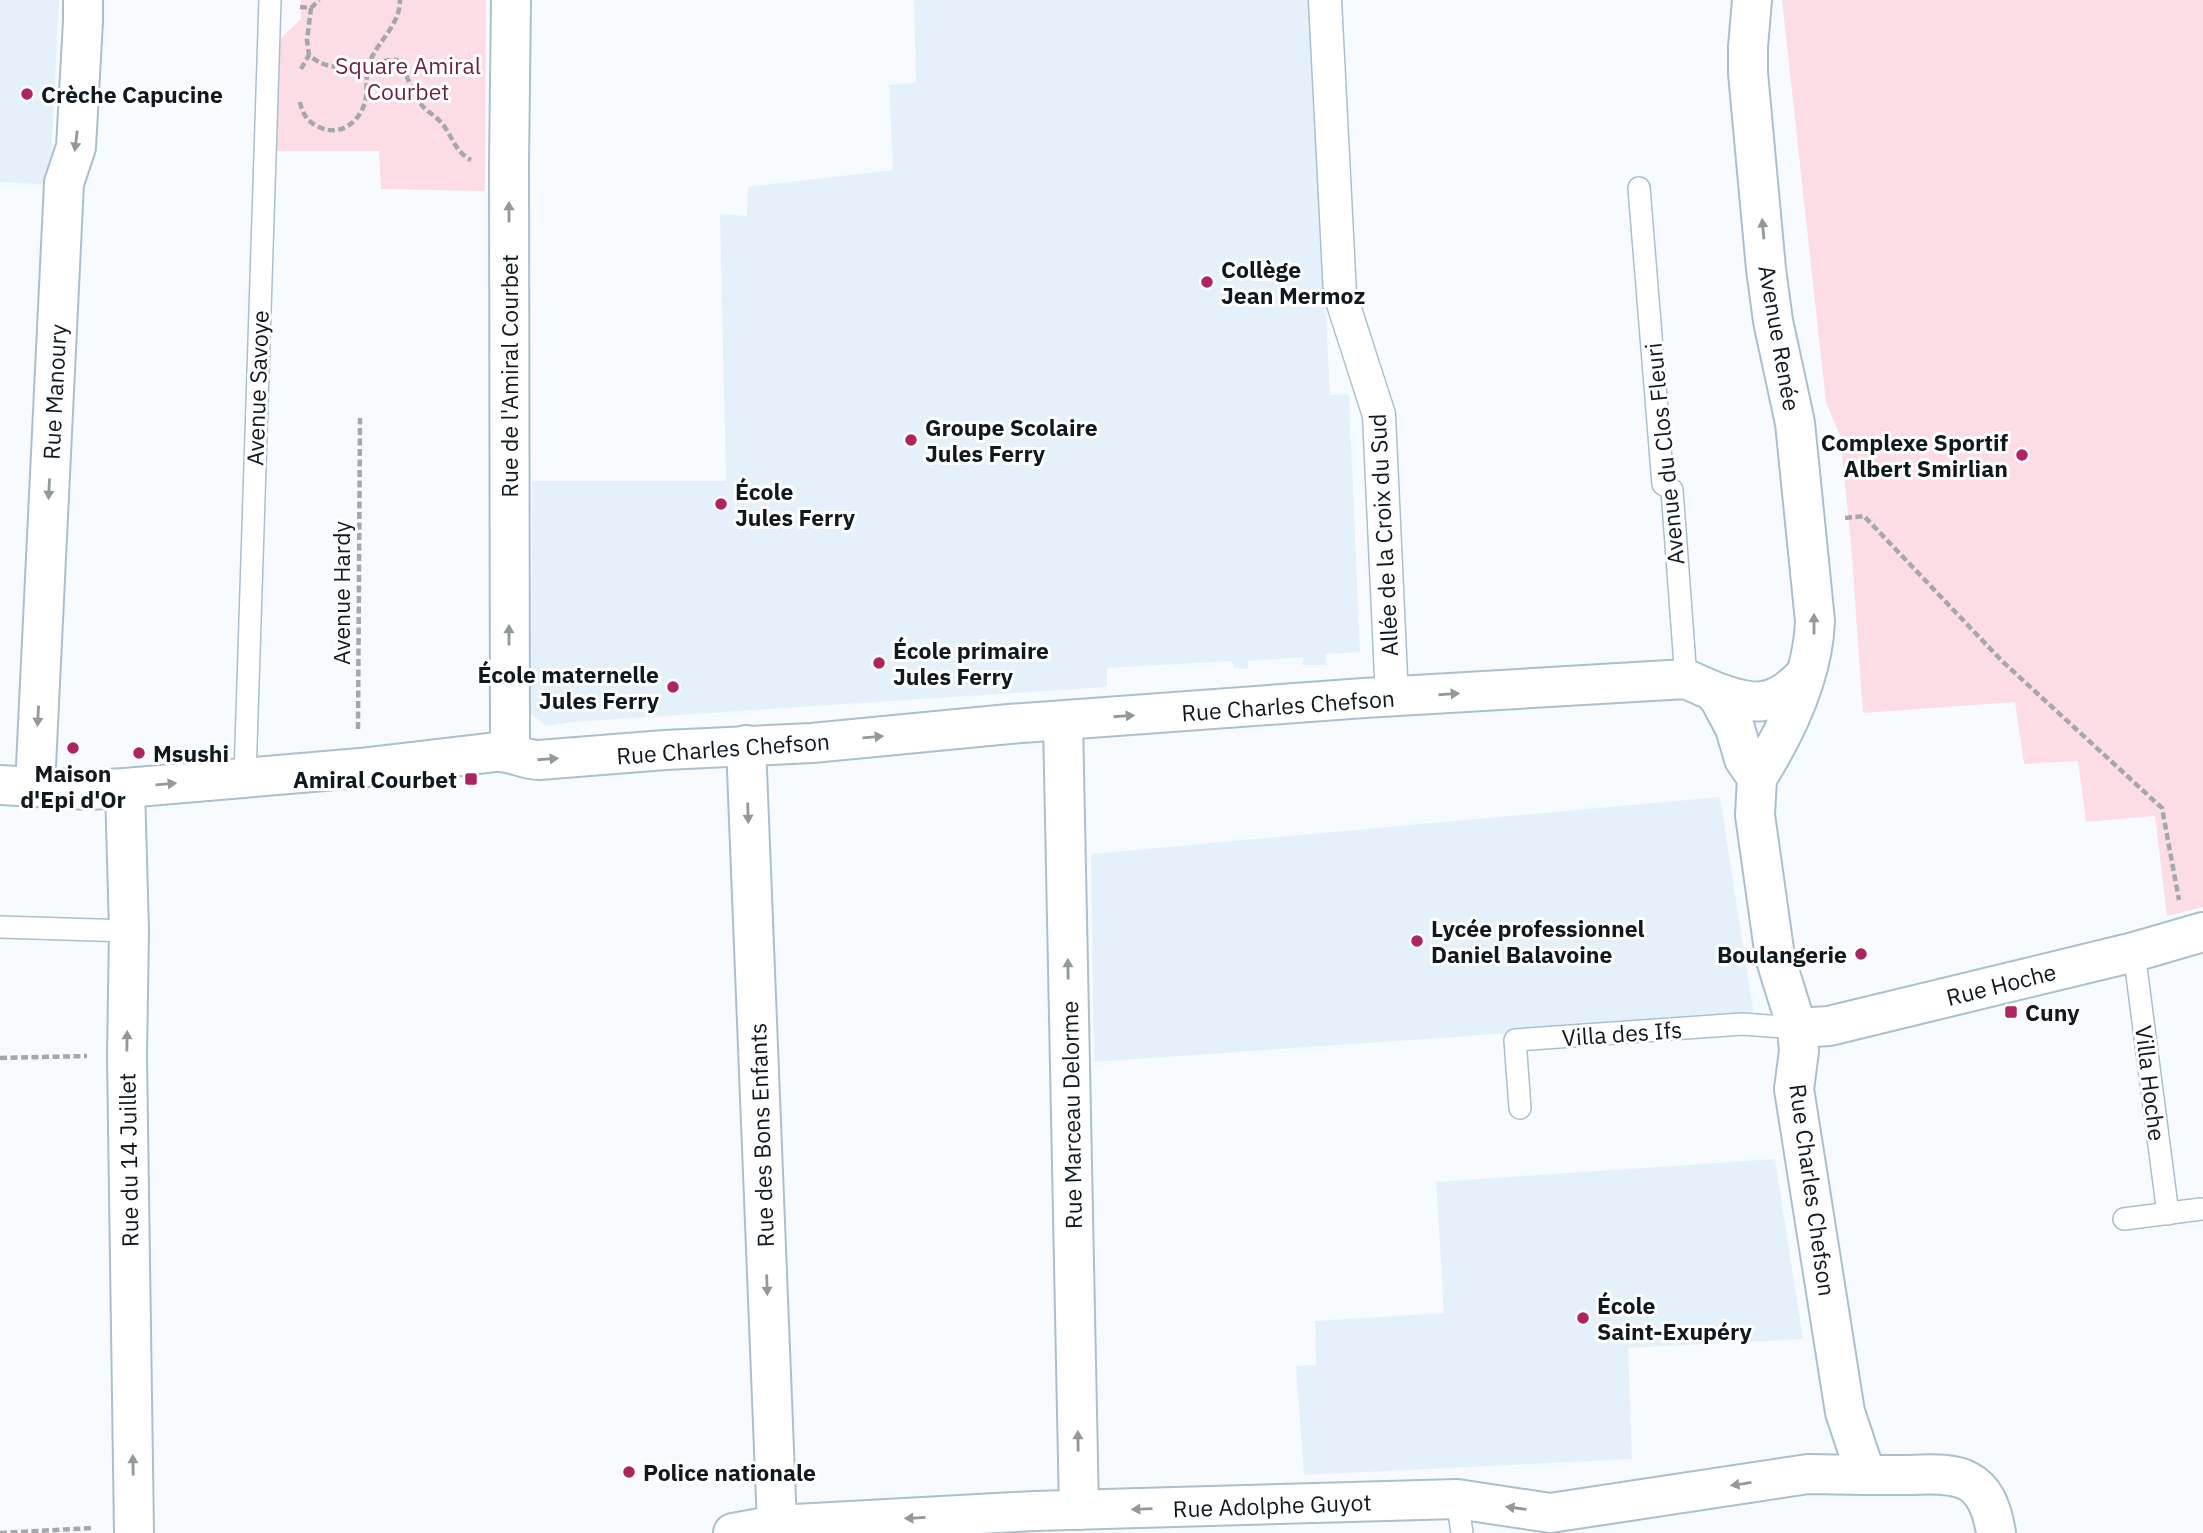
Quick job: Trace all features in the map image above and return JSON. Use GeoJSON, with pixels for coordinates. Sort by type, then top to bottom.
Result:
{"type":"FeatureCollection","features":[{"type":"Feature","properties":{"kind":"street","name":"Rue Manoury"},"geometry":{"type":"LineString","coordinates":[[18,786],[64,183],[76,147],[83,0]]}},
{"type":"Feature","properties":{"kind":"street","name":"Rue de l'Amiral Courbet"},"geometry":{"type":"LineString","coordinates":[[510,752],[511,0]]}},
{"type":"Feature","properties":{"kind":"street","name":"Allée de la Croix du Sud"},"geometry":{"type":"LineString","coordinates":[[1325,0],[1340,294],[1379,415],[1392,698]]}},
{"type":"Feature","properties":{"kind":"street","name":"Avenue Renée"},"geometry":{"type":"LineString","coordinates":[[1752,0],[1748,73],[1766,269],[1773,321],[1795,422],[1815,621],[1814,639],[1805,675],[1786,728],[1756,778]]}},
{"type":"Feature","properties":{"kind":"street"},"geometry":{"type":"LineString","coordinates":[[1698,685],[1745,701],[1768,702],[1784,694],[1805,675]]}},
{"type":"Feature","properties":{"kind":"street","name":"Rue Charles Chefson"},"geometry":{"type":"LineString","coordinates":[[18,786],[88,790],[125,788],[360,768],[496,752],[510,752],[539,760],[746,745],[812,743],[1063,721],[1392,698],[1698,685],[1719,698],[1728,713],[1744,759],[1756,778],[1755,815],[1776,957],[1797,1028],[1800,1051],[1794,1089],[1845,1412],[1866,1475]]}},
{"type":"Feature","properties":{"kind":"street","name":"Rue Marceau Delorme"},"geometry":{"type":"LineString","coordinates":[[1063,721],[1079,1510]]}},
{"type":"Feature","properties":{"kind":"street","name":"Rue des Bons Enfants"},"geometry":{"type":"LineString","coordinates":[[746,745],[777,1525]]}},
{"type":"Feature","properties":{"kind":"street","name":"Rue du 14 Juillet"},"geometry":{"type":"LineString","coordinates":[[125,788],[129,931],[127,1055],[134,1529]]}},
{"type":"Feature","properties":{"kind":"street","name":"Rue Hoche"},"geometry":{"type":"LineString","coordinates":[[1797,1028],[1829,1026],[2134,951],[2191,918]]}},
{"type":"Feature","properties":{"kind":"street"},"geometry":{"type":"LineString","coordinates":[[1866,1475],[1938,1473],[1961,1478],[1985,1496],[1991,1508],[1996,1533]]}},
{"type":"Feature","properties":{"kind":"street","name":"Rue Adolphe Guyot"},"geometry":{"type":"LineString","coordinates":[[733,1533],[777,1525],[832,1528],[1079,1510],[1460,1516],[1550,1513],[1808,1474],[1866,1475]]}},
{"type":"Feature","properties":{"kind":"lane","name":"Avenue Savoye"},"geometry":{"type":"LineString","coordinates":[[245,777],[270,2]]}},
{"type":"Feature","properties":{"kind":"lane","name":"Avenue du Clos Fleuri"},"geometry":{"type":"LineString","coordinates":[[1639,188],[1663,484],[1672,490],[1698,685]]}},
{"type":"Feature","properties":{"kind":"lane"},"geometry":{"type":"LineString","coordinates":[[0,927],[129,931]]}},
{"type":"Feature","properties":{"kind":"lane","name":"Villa Hoche"},"geometry":{"type":"LineString","coordinates":[[2134,951],[2168,1214]]}},
{"type":"Feature","properties":{"kind":"lane","name":"Villa des Ifs"},"geometry":{"type":"LineString","coordinates":[[1520,1108],[1515,1040],[1742,1024],[1797,1028]]}},
{"type":"Feature","properties":{"kind":"lane"},"geometry":{"type":"LineString","coordinates":[[2124,1219],[2201,1209]]}},
{"type":"Feature","properties":{"kind":"path"},"geometry":{"type":"LineString","coordinates":[[319,0],[311,8],[307,40],[309,55],[318,64],[337,67],[397,60],[407,72],[412,90],[425,111],[444,127],[460,153],[477,161]]}},
{"type":"Feature","properties":{"kind":"path"},"geometry":{"type":"LineString","coordinates":[[300,98],[302,112],[316,126],[334,131],[349,125],[365,103],[369,65],[400,11],[400,0]]}},
{"type":"Feature","properties":{"kind":"path"},"geometry":{"type":"LineString","coordinates":[[270,2],[311,8]]}},
{"type":"Feature","properties":{"kind":"path"},"geometry":{"type":"LineString","coordinates":[[300,78],[301,68],[309,55]]}},
{"type":"Feature","properties":{"kind":"path","name":"Avenue Hardy"},"geometry":{"type":"LineString","coordinates":[[360,418],[360,768]]}},
{"type":"Feature","properties":{"kind":"path"},"geometry":{"type":"LineString","coordinates":[[1806,524],[1864,516],[2002,660],[2162,808],[2191,918]]}},
{"type":"Feature","properties":{"kind":"path"},"geometry":{"type":"LineString","coordinates":[[0,1058],[127,1055]]}},
{"type":"Feature","properties":{"kind":"path"},"geometry":{"type":"LineString","coordinates":[[0,1533],[134,1529]]}},
{"type":"Feature","properties":{"kind":"shaded area","name":"Crèche Capucine"},"geometry":{"type":"Polygon","coordinates":[[[0,0],[59,0],[50,185],[0,182],[0,0]]]}},
{"type":"Feature","properties":{"kind":"shaded area"},"geometry":{"type":"Polygon","coordinates":[[[914,0],[1310,0],[1330,395],[1349,394],[1360,652],[1326,654],[1327,665],[1302,665],[1304,657],[1248,661],[1248,669],[1234,668],[1232,661],[1107,668],[1107,687],[573,722],[546,726],[531,714],[532,481],[726,481],[720,214],[747,216],[748,187],[893,170],[889,85],[916,83],[914,0]]]}},
{"type":"Feature","properties":{"kind":"shaded area","name":"Lycée professionnel Daniel Balavoine"},"geometry":{"type":"Polygon","coordinates":[[[1720,797],[1754,1016],[1094,1062],[1091,854],[1720,797]]]}},
{"type":"Feature","properties":{"kind":"shaded area","name":"École Saint-Exupéry"},"geometry":{"type":"Polygon","coordinates":[[[1775,1159],[1803,1339],[1628,1348],[1632,1459],[1304,1475],[1296,1366],[1316,1365],[1315,1321],[1444,1313],[1436,1182],[1775,1159]]]}},
{"type":"Feature","properties":{"kind":"green space","name":"Square Amiral Courbet"},"geometry":{"type":"Polygon","coordinates":[[[301,0],[486,0],[485,191],[381,189],[379,151],[275,151],[278,41],[301,19],[301,0]]]}},
{"type":"Feature","properties":{"kind":"green space","name":"Complexe Sportif Albert Smirlian"},"geometry":{"type":"Polygon","coordinates":[[[1782,0],[2203,0],[2203,907],[2167,916],[2155,816],[2086,822],[2078,761],[2024,764],[2015,702],[1863,713],[1840,436],[1826,402],[1782,0]]]}},
{"type":"Feature","properties":{"kind":"place","name":"Crèche Capucine"},"geometry":{"type":"Point","coordinates":[27,94]}},
{"type":"Feature","properties":{"kind":"place","name":"Collège Jean Mermoz"},"geometry":{"type":"Point","coordinates":[1207,282]}},
{"type":"Feature","properties":{"kind":"place","name":"Groupe Scolaire Jules Ferry"},"geometry":{"type":"Point","coordinates":[911,440]}},
{"type":"Feature","properties":{"kind":"place","name":"Complexe Sportif Albert Smirlian"},"geometry":{"type":"Point","coordinates":[2022,455]}},
{"type":"Feature","properties":{"kind":"place","name":"École Jules Ferry"},"geometry":{"type":"Point","coordinates":[721,504]}},
{"type":"Feature","properties":{"kind":"place","name":"École primaire Jules Ferry"},"geometry":{"type":"Point","coordinates":[879,663]}},
{"type":"Feature","properties":{"kind":"place","name":"École maternelle Jules Ferry"},"geometry":{"type":"Point","coordinates":[673,687]}},
{"type":"Feature","properties":{"kind":"place","name":"Maison d'Epi d'Or"},"geometry":{"type":"Point","coordinates":[73,748]}},
{"type":"Feature","properties":{"kind":"place","name":"Msushi"},"geometry":{"type":"Point","coordinates":[139,753]}},
{"type":"Feature","properties":{"kind":"place","name":"Amiral Courbet"},"geometry":{"type":"Point","coordinates":[471,779]}},
{"type":"Feature","properties":{"kind":"place","name":"Lycée professionnel Daniel Balavoine"},"geometry":{"type":"Point","coordinates":[1417,941]}},
{"type":"Feature","properties":{"kind":"place","name":"Boulangerie"},"geometry":{"type":"Point","coordinates":[1861,954]}},
{"type":"Feature","properties":{"kind":"place","name":"Cuny"},"geometry":{"type":"Point","coordinates":[2011,1012]}},
{"type":"Feature","properties":{"kind":"place","name":"École Saint-Exupéry"},"geometry":{"type":"Point","coordinates":[1583,1318]}},
{"type":"Feature","properties":{"kind":"place","name":"Police nationale"},"geometry":{"type":"Point","coordinates":[629,1472]}}]}
